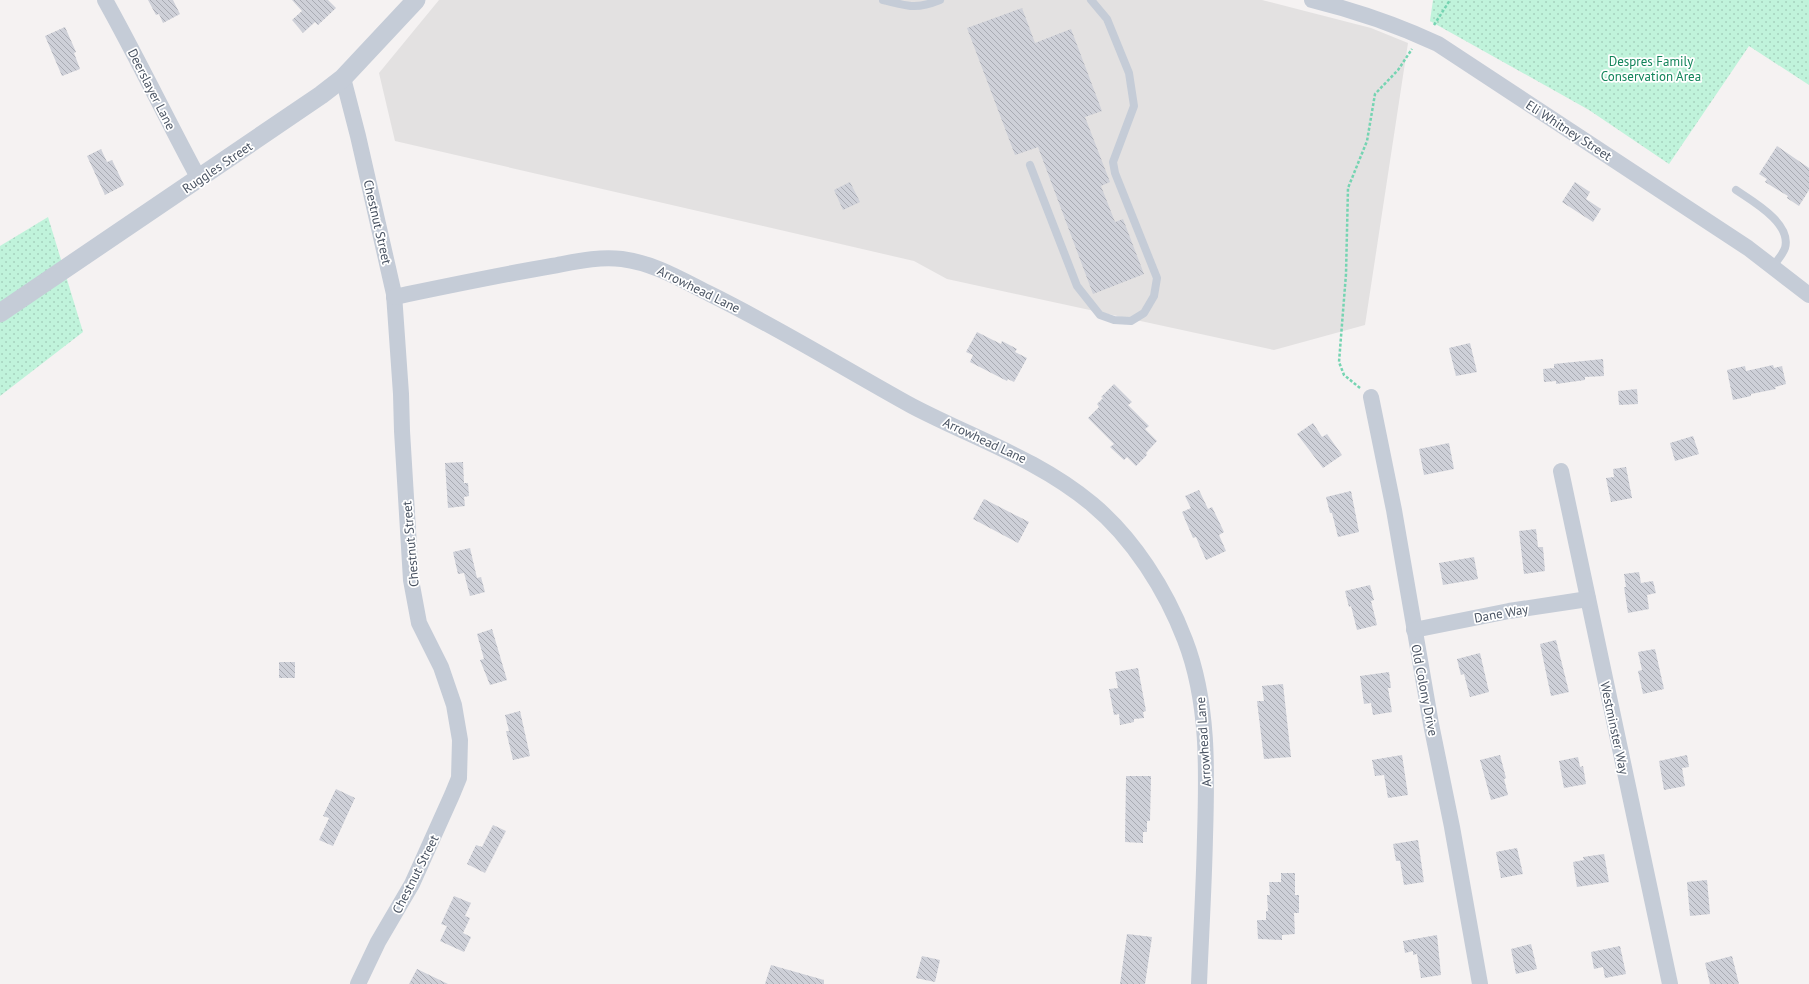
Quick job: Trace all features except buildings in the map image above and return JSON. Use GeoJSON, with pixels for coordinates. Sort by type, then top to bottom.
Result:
{"type":"FeatureCollection","features":[{"type":"Feature","properties":{"kind":"street","name":"Deerslayer Lane"},"geometry":{"type":"LineString","coordinates":[[105,0],[135,54],[168,122],[199,179]]}},
{"type":"Feature","properties":{"kind":"street","name":"Ruggles Street"},"geometry":{"type":"LineString","coordinates":[[0,313],[293,115],[343,78],[416,0]]}},
{"type":"Feature","properties":{"kind":"street","name":"Eli Whitney Street"},"geometry":{"type":"LineString","coordinates":[[1312,0],[1333,3],[1375,17],[1438,44],[1743,244],[1809,295]]}},
{"type":"Feature","properties":{"kind":"street","name":"Chestnut Street"},"geometry":{"type":"LineString","coordinates":[[343,78],[358,136],[394,297],[411,580],[419,623],[441,667],[454,706],[460,740],[459,778],[412,884],[378,942],[358,984]]}},
{"type":"Feature","properties":{"kind":"street","name":"Arrowhead Lane"},"geometry":{"type":"LineString","coordinates":[[394,297],[522,271],[591,260],[617,258],[639,262],[664,271],[763,320],[915,407],[1038,466],[1072,488],[1094,506],[1132,546],[1153,577],[1172,609],[1186,641],[1196,674],[1203,715],[1207,784],[1199,984]]}},
{"type":"Feature","properties":{"kind":"street","name":"Old Colony Drive"},"geometry":{"type":"LineString","coordinates":[[1371,397],[1394,510],[1414,630],[1452,827],[1480,984]]}},
{"type":"Feature","properties":{"kind":"street","name":"Westminster Way"},"geometry":{"type":"LineString","coordinates":[[1561,471],[1670,984]]}},
{"type":"Feature","properties":{"kind":"street","name":"Dane Way"},"geometry":{"type":"LineString","coordinates":[[1414,630],[1509,610],[1588,599]]}},
{"type":"Feature","properties":{"kind":"lane"},"geometry":{"type":"LineString","coordinates":[[883,0],[912,7],[926,6],[940,0]]}},
{"type":"Feature","properties":{"kind":"lane"},"geometry":{"type":"LineString","coordinates":[[1030,165],[1077,286],[1091,305],[1100,315],[1114,320],[1131,321],[1144,313],[1154,296],[1157,278],[1114,173],[1114,162],[1134,106],[1129,73],[1107,19],[1091,0]]}},
{"type":"Feature","properties":{"kind":"lane"},"geometry":{"type":"LineString","coordinates":[[1736,190],[1766,210],[1784,231],[1785,247],[1773,266]]}},
{"type":"Feature","properties":{"kind":"path"},"geometry":{"type":"LineString","coordinates":[[1371,397],[1344,375],[1339,362],[1346,274],[1348,188],[1366,141],[1375,94],[1398,70],[1419,36],[1436,24],[1450,0]]}},
{"type":"Feature","properties":{"kind":"shaded area"},"geometry":{"type":"Polygon","coordinates":[[[439,0],[1262,0],[1371,28],[1408,43],[1365,325],[1274,350],[947,279],[914,261],[395,141],[379,73],[439,0]]]}},
{"type":"Feature","properties":{"kind":"green space","name":"Despres Family Conservation Area"},"geometry":{"type":"Polygon","coordinates":[[[1433,0],[1809,0],[1809,85],[1749,46],[1669,164],[1589,110],[1430,21],[1433,0]]]}},
{"type":"Feature","properties":{"kind":"green space"},"geometry":{"type":"Polygon","coordinates":[[[48,217],[83,332],[0,396],[0,246],[48,217]]]}}]}
